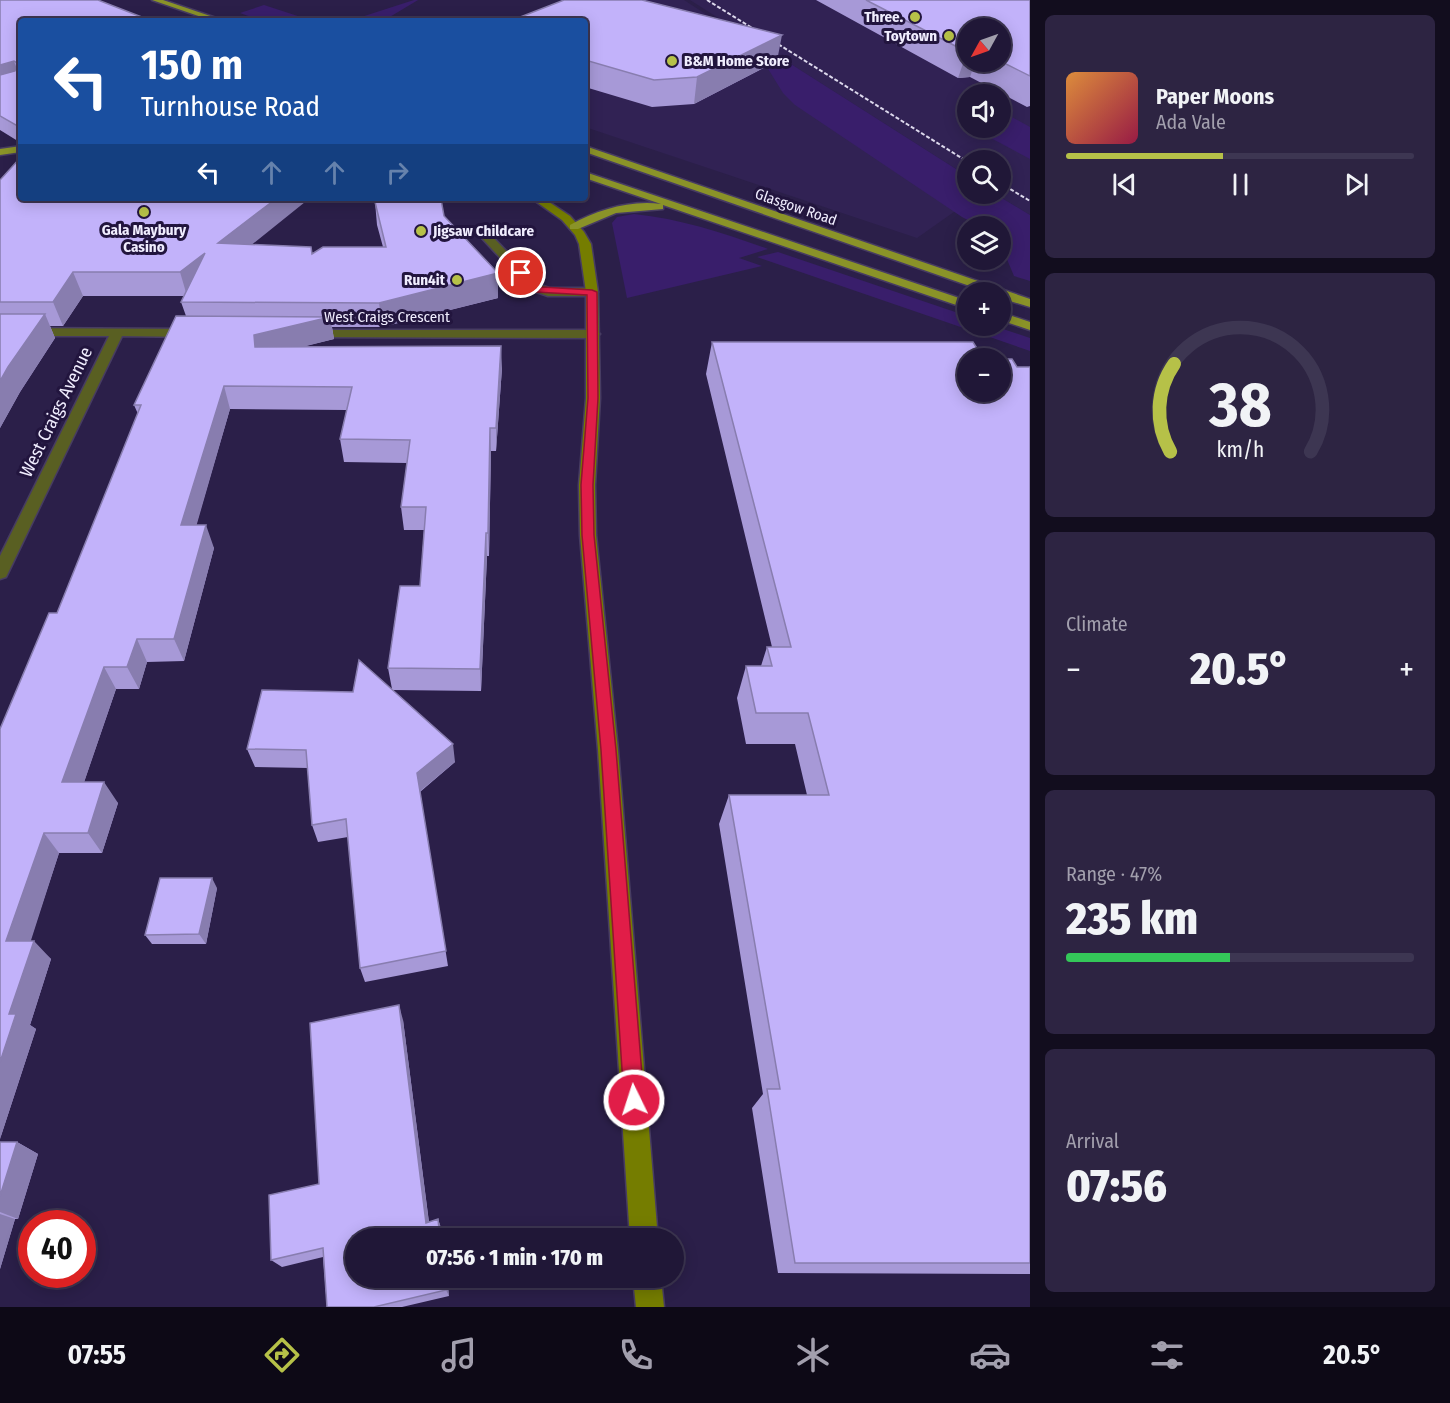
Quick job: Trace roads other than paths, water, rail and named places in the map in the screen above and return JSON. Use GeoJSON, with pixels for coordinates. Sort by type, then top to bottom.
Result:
{"type":"FeatureCollection","features":[{"type":"Feature","properties":{"kind":"main road"},"geometry":{"type":"LineString","coordinates":[[150,0],[190,18]]}},
{"type":"Feature","properties":{"kind":"main road"},"geometry":{"type":"LineString","coordinates":[[156,0],[212,18]]}},
{"type":"Feature","properties":{"kind":"main road"},"geometry":{"type":"LineString","coordinates":[[0,152],[18,149]]}},
{"type":"Feature","properties":{"kind":"main road","name":"Glasgow Road"},"geometry":{"type":"LineString","coordinates":[[588,150],[967,282]]}},
{"type":"Feature","properties":{"kind":"main road"},"geometry":{"type":"LineString","coordinates":[[588,176],[957,300]]}},
{"type":"Feature","properties":{"kind":"main road"},"geometry":{"type":"LineString","coordinates":[[588,185],[626,189]]}},
{"type":"Feature","properties":{"kind":"main road"},"geometry":{"type":"LineString","coordinates":[[574,227],[603,212],[642,206],[668,207],[699,214]]}},
{"type":"Feature","properties":{"kind":"main road","name":"Glasgow Road"},"geometry":{"type":"LineString","coordinates":[[1011,297],[1030,303]]}},
{"type":"Feature","properties":{"kind":"main road"},"geometry":{"type":"LineString","coordinates":[[1011,320],[1030,326]]}},
{"type":"Feature","properties":{"kind":"street"},"geometry":{"type":"LineString","coordinates":[[541,201],[574,227],[585,244],[592,292],[593,398],[587,485],[588,535],[608,750],[643,1228]]}},
{"type":"Feature","properties":{"kind":"street"},"geometry":{"type":"LineString","coordinates":[[483,233],[534,287],[548,292],[592,292]]}},
{"type":"Feature","properties":{"kind":"street"},"geometry":{"type":"LineString","coordinates":[[0,332],[211,333]]}},
{"type":"Feature","properties":{"kind":"street","name":"West Craigs Avenue"},"geometry":{"type":"LineString","coordinates":[[0,573],[117,333]]}},
{"type":"Feature","properties":{"kind":"street","name":"West Craigs Crescent"},"geometry":{"type":"LineString","coordinates":[[294,333],[594,334]]}},
{"type":"Feature","properties":{"kind":"street"},"geometry":{"type":"LineString","coordinates":[[648,1288],[650,1307]]}},
{"type":"Feature","properties":{"kind":"railway"},"geometry":{"type":"LineString","coordinates":[[707,0],[957,155]]}},
{"type":"Feature","properties":{"kind":"railway"},"geometry":{"type":"LineString","coordinates":[[1011,190],[1030,201]]}},
{"type":"Feature","properties":{"kind":"place","name":"Three."},"geometry":{"type":"Point","coordinates":[915,17]}},
{"type":"Feature","properties":{"kind":"place","name":"Toytown"},"geometry":{"type":"Point","coordinates":[949,36]}},
{"type":"Feature","properties":{"kind":"place","name":"B&M Home Store"},"geometry":{"type":"Point","coordinates":[672,61]}},
{"type":"Feature","properties":{"kind":"place","name":"Gala Maybury Casino"},"geometry":{"type":"Point","coordinates":[144,212]}},
{"type":"Feature","properties":{"kind":"place","name":"Jigsaw Childcare"},"geometry":{"type":"Point","coordinates":[421,231]}},
{"type":"Feature","properties":{"kind":"place","name":"Run4it"},"geometry":{"type":"Point","coordinates":[457,280]}}]}
